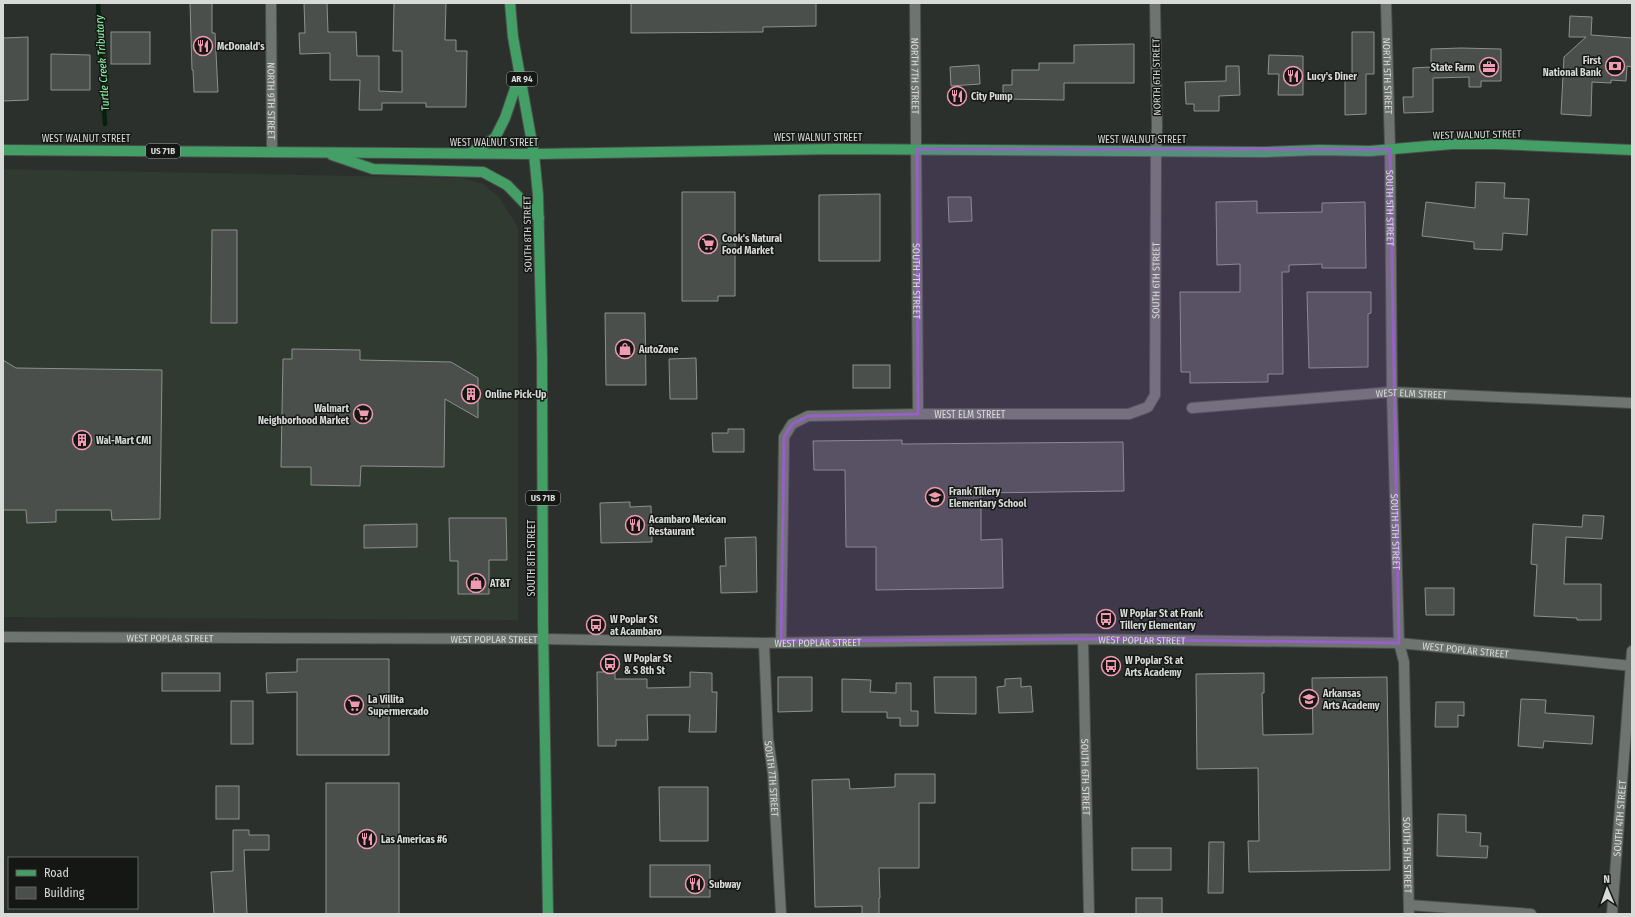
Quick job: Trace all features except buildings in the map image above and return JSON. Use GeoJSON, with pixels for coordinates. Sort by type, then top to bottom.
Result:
{"type":"FeatureCollection","features":[{"type":"Feature","properties":{"kind":"main road","name":"AR 94"},"geometry":{"type":"LineString","coordinates":[[510,3],[513,37],[534,154]]}},
{"type":"Feature","properties":{"kind":"main road","name":"AR 94"},"geometry":{"type":"LineString","coordinates":[[468,154],[495,138],[505,118],[520,72]]}},
{"type":"Feature","properties":{"kind":"main road","name":"WEST WALNUT STREET"},"geometry":{"type":"LineString","coordinates":[[3,150],[468,154],[917,149],[1264,152],[1319,150],[1370,151],[1452,144],[1496,144],[1632,150]]}},
{"type":"Feature","properties":{"kind":"main road","name":"US 71B"},"geometry":{"type":"LineString","coordinates":[[323,152],[373,169],[483,172],[507,185],[539,218]]}},
{"type":"Feature","properties":{"kind":"main road","name":"SOUTH 8TH STREET"},"geometry":{"type":"LineString","coordinates":[[534,154],[539,218],[542,357],[548,914]]}},
{"type":"Feature","properties":{"kind":"street","name":"NORTH 9TH STREET"},"geometry":{"type":"LineString","coordinates":[[271,3],[272,152]]}},
{"type":"Feature","properties":{"kind":"street","name":"NORTH 7TH STREET"},"geometry":{"type":"LineString","coordinates":[[915,3],[917,149]]}},
{"type":"Feature","properties":{"kind":"street","name":"NORTH 6TH STREET"},"geometry":{"type":"LineString","coordinates":[[1154,3],[1157,127],[1156,151]]}},
{"type":"Feature","properties":{"kind":"street","name":"NORTH 5TH STREET"},"geometry":{"type":"LineString","coordinates":[[1386,3],[1390,150]]}},
{"type":"Feature","properties":{"kind":"street","name":"SOUTH 7TH STREET"},"geometry":{"type":"LineString","coordinates":[[917,149],[918,414]]}},
{"type":"Feature","properties":{"kind":"street","name":"SOUTH 5TH STREET"},"geometry":{"type":"LineString","coordinates":[[1390,150],[1392,392],[1398,643],[1404,662],[1409,909]]}},
{"type":"Feature","properties":{"kind":"street","name":"SOUTH 6TH STREET"},"geometry":{"type":"LineString","coordinates":[[1148,407],[1155,395],[1156,151]]}},
{"type":"Feature","properties":{"kind":"street","name":"WEST ELM STREET"},"geometry":{"type":"LineString","coordinates":[[1192,408],[1392,392],[1632,403]]}},
{"type":"Feature","properties":{"kind":"street","name":"WEST ELM STREET"},"geometry":{"type":"LineString","coordinates":[[781,641],[784,436],[792,424],[808,416],[918,414],[1129,414],[1148,407]]}},
{"type":"Feature","properties":{"kind":"street","name":"WEST POPLAR STREET"},"geometry":{"type":"LineString","coordinates":[[3,637],[544,638],[764,642],[1083,639],[1398,643],[1631,666]]}},
{"type":"Feature","properties":{"kind":"street","name":"SOUTH 6TH STREET"},"geometry":{"type":"LineString","coordinates":[[1083,639],[1089,914]]}},
{"type":"Feature","properties":{"kind":"street","name":"SOUTH 7TH STREET"},"geometry":{"type":"LineString","coordinates":[[764,642],[768,738],[773,774],[781,914]]}},
{"type":"Feature","properties":{"kind":"street","name":"SOUTH 4TH STREET"},"geometry":{"type":"LineString","coordinates":[[1612,914],[1632,651]]}},
{"type":"Feature","properties":{"kind":"street"},"geometry":{"type":"LineString","coordinates":[[1409,909],[1531,914]]}},
{"type":"Feature","properties":{"kind":"highlighted area"},"geometry":{"type":"Polygon","coordinates":[[[917,149],[1390,149],[1399,643],[1083,639],[781,641],[784,437],[792,424],[808,416],[918,414],[917,149]]]}},
{"type":"Feature","properties":{"kind":"shaded area"},"geometry":{"type":"Polygon","coordinates":[[[3,169],[463,178],[483,184],[498,196],[518,227],[518,620],[3,617],[3,169]]]}},
{"type":"Feature","properties":{"kind":"waterway","name":"Turtle Creek Tributary"},"geometry":{"type":"LineString","coordinates":[[98,3],[105,124]]}},
{"type":"Feature","properties":{"kind":"place","name":"McDonald's"},"geometry":{"type":"Point","coordinates":[203,46]}},
{"type":"Feature","properties":{"kind":"place","name":"First National Bank"},"geometry":{"type":"Point","coordinates":[1615,66]}},
{"type":"Feature","properties":{"kind":"place","name":"State Farm"},"geometry":{"type":"Point","coordinates":[1489,67]}},
{"type":"Feature","properties":{"kind":"place","name":"Lucy's Diner"},"geometry":{"type":"Point","coordinates":[1293,76]}},
{"type":"Feature","properties":{"kind":"place","name":"City Pump"},"geometry":{"type":"Point","coordinates":[957,96]}},
{"type":"Feature","properties":{"kind":"place","name":"Cook's Natural Food Market"},"geometry":{"type":"Point","coordinates":[708,244]}},
{"type":"Feature","properties":{"kind":"place","name":"AutoZone"},"geometry":{"type":"Point","coordinates":[625,349]}},
{"type":"Feature","properties":{"kind":"place","name":"Online Pick-Up"},"geometry":{"type":"Point","coordinates":[471,394]}},
{"type":"Feature","properties":{"kind":"place","name":"Walmart Neighborhood Market"},"geometry":{"type":"Point","coordinates":[363,414]}},
{"type":"Feature","properties":{"kind":"place","name":"Wal-Mart CMI"},"geometry":{"type":"Point","coordinates":[82,440]}},
{"type":"Feature","properties":{"kind":"place","name":"Frank Tillery Elementary School"},"geometry":{"type":"Point","coordinates":[935,497]}},
{"type":"Feature","properties":{"kind":"place","name":"Acambaro Mexican Restaurant"},"geometry":{"type":"Point","coordinates":[635,525]}},
{"type":"Feature","properties":{"kind":"place","name":"AT&T"},"geometry":{"type":"Point","coordinates":[476,583]}},
{"type":"Feature","properties":{"kind":"place","name":"W Poplar St at Frank Tillery Elementary"},"geometry":{"type":"Point","coordinates":[1106,619]}},
{"type":"Feature","properties":{"kind":"place","name":"W Poplar St at Acambaro"},"geometry":{"type":"Point","coordinates":[596,625]}},
{"type":"Feature","properties":{"kind":"place","name":"W Poplar St & S 8th St"},"geometry":{"type":"Point","coordinates":[610,664]}},
{"type":"Feature","properties":{"kind":"place","name":"W Poplar St at Arts Academy"},"geometry":{"type":"Point","coordinates":[1111,666]}},
{"type":"Feature","properties":{"kind":"place","name":"Arkansas Arts Academy"},"geometry":{"type":"Point","coordinates":[1309,699]}},
{"type":"Feature","properties":{"kind":"place","name":"La Villita Supermercado"},"geometry":{"type":"Point","coordinates":[354,705]}},
{"type":"Feature","properties":{"kind":"place","name":"Las Americas #6"},"geometry":{"type":"Point","coordinates":[367,839]}},
{"type":"Feature","properties":{"kind":"place","name":"Subway"},"geometry":{"type":"Point","coordinates":[695,884]}}]}
